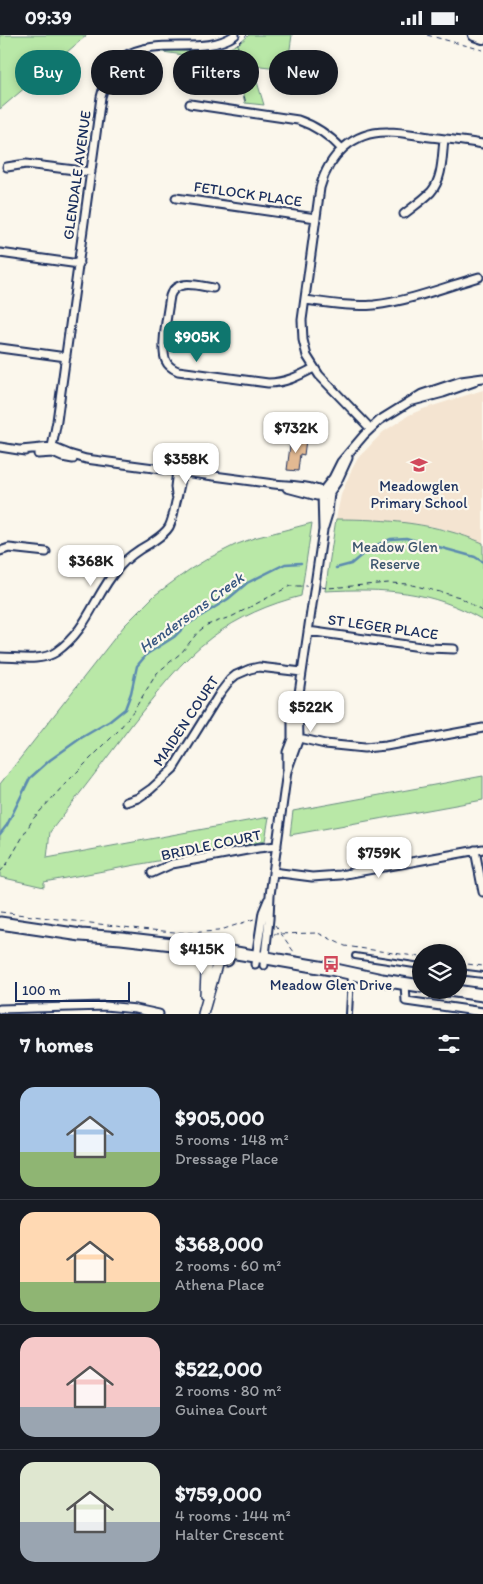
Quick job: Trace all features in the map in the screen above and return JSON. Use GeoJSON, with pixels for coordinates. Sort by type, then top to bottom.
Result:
{"type":"FeatureCollection","features":[{"type":"Feature","properties":{"kind":"main road"},"geometry":{"type":"LineString","coordinates":[[474,35],[483,38]]}},
{"type":"Feature","properties":{"kind":"main road"},"geometry":{"type":"LineString","coordinates":[[0,923],[81,935],[120,937],[207,953],[412,985]]}},
{"type":"Feature","properties":{"kind":"main road"},"geometry":{"type":"LineString","coordinates":[[260,961],[295,963],[351,975]]}},
{"type":"Feature","properties":{"kind":"main road"},"geometry":{"type":"LineString","coordinates":[[467,993],[483,995]]}},
{"type":"Feature","properties":{"kind":"street","name":"GLENDALE AVENUE"},"geometry":{"type":"LineString","coordinates":[[54,449],[103,88],[108,75],[122,58],[134,49],[155,41],[215,43],[235,35]]}},
{"type":"Feature","properties":{"kind":"street"},"geometry":{"type":"LineString","coordinates":[[190,104],[298,120],[323,131],[342,149]]}},
{"type":"Feature","properties":{"kind":"street"},"geometry":{"type":"LineString","coordinates":[[370,428],[324,381],[314,368],[303,340],[302,327],[305,300],[320,188],[324,173],[330,161],[356,138],[378,132],[400,133],[483,144]]}},
{"type":"Feature","properties":{"kind":"street"},"geometry":{"type":"LineString","coordinates":[[404,214],[431,192],[435,186],[440,172],[444,139]]}},
{"type":"Feature","properties":{"kind":"street"},"geometry":{"type":"LineString","coordinates":[[8,167],[26,164],[91,173]]}},
{"type":"Feature","properties":{"kind":"street","name":"FETLOCK PLACE"},"geometry":{"type":"LineString","coordinates":[[176,198],[316,217]]}},
{"type":"Feature","properties":{"kind":"street"},"geometry":{"type":"LineString","coordinates":[[0,253],[79,264]]}},
{"type":"Feature","properties":{"kind":"street"},"geometry":{"type":"LineString","coordinates":[[305,300],[348,305],[389,303],[480,277]]}},
{"type":"Feature","properties":{"kind":"street"},"geometry":{"type":"LineString","coordinates":[[213,288],[187,284],[180,285],[172,290],[163,349],[164,359],[169,366],[178,371],[268,383],[282,382],[314,368]]}},
{"type":"Feature","properties":{"kind":"street"},"geometry":{"type":"LineString","coordinates":[[0,348],[66,357]]}},
{"type":"Feature","properties":{"kind":"street"},"geometry":{"type":"LineString","coordinates":[[0,447],[21,450],[54,449],[86,459],[274,484],[302,493],[325,494],[338,481],[350,451],[370,428],[390,413],[408,403],[430,391],[461,381],[483,378],[461,388],[408,403]]}},
{"type":"Feature","properties":{"kind":"street"},"geometry":{"type":"LineString","coordinates":[[0,657],[46,656],[60,649],[82,626],[105,585],[119,567],[128,558],[166,531],[174,514],[180,488],[180,471]]}},
{"type":"Feature","properties":{"kind":"street"},"geometry":{"type":"LineString","coordinates":[[297,740],[292,719],[298,700],[323,529],[328,514],[325,494]]}},
{"type":"Feature","properties":{"kind":"street"},"geometry":{"type":"LineString","coordinates":[[0,551],[9,548],[46,552]]}},
{"type":"Feature","properties":{"kind":"street","name":"ST LEGER PLACE"},"geometry":{"type":"LineString","coordinates":[[308,631],[428,648],[454,649]]}},
{"type":"Feature","properties":{"kind":"street","name":"MAIDEN COURT"},"geometry":{"type":"LineString","coordinates":[[126,802],[151,789],[173,769],[220,693],[236,675],[259,667],[302,672]]}},
{"type":"Feature","properties":{"kind":"street"},"geometry":{"type":"LineString","coordinates":[[297,740],[354,748],[374,747],[483,728]]}},
{"type":"Feature","properties":{"kind":"street"},"geometry":{"type":"LineString","coordinates":[[260,961],[268,934],[270,895],[287,771],[287,752],[297,740]]}},
{"type":"Feature","properties":{"kind":"street","name":"BRIDLE COURT"},"geometry":{"type":"LineString","coordinates":[[152,873],[172,864],[277,846]]}},
{"type":"Feature","properties":{"kind":"street"},"geometry":{"type":"LineString","coordinates":[[273,872],[312,877],[340,875],[483,849]]}},
{"type":"Feature","properties":{"kind":"street"},"geometry":{"type":"LineString","coordinates":[[475,850],[483,891]]}},
{"type":"Feature","properties":{"kind":"street"},"geometry":{"type":"LineString","coordinates":[[260,961],[260,932],[263,913],[270,895]]}},
{"type":"Feature","properties":{"kind":"street"},"geometry":{"type":"LineString","coordinates":[[204,1010],[207,953]]}},
{"type":"Feature","properties":{"kind":"street"},"geometry":{"type":"LineString","coordinates":[[204,1010],[220,955]]}},
{"type":"Feature","properties":{"kind":"street"},"geometry":{"type":"LineString","coordinates":[[405,984],[406,1001],[447,1010],[483,1012]]}},
{"type":"Feature","properties":{"kind":"street"},"geometry":{"type":"LineString","coordinates":[[2,1010],[105,1006],[136,1009],[159,1014]]}},
{"type":"Feature","properties":{"kind":"lane"},"geometry":{"type":"LineString","coordinates":[[355,956],[412,965]]}},
{"type":"Feature","properties":{"kind":"lane"},"geometry":{"type":"LineString","coordinates":[[467,973],[483,975]]}},
{"type":"Feature","properties":{"kind":"lane"},"geometry":{"type":"LineString","coordinates":[[349,1014],[351,975]]}},
{"type":"Feature","properties":{"kind":"path"},"geometry":{"type":"LineString","coordinates":[[246,104],[238,69],[238,43],[247,35]]}},
{"type":"Feature","properties":{"kind":"path"},"geometry":{"type":"LineString","coordinates":[[427,35],[483,50]]}},
{"type":"Feature","properties":{"kind":"path"},"geometry":{"type":"LineString","coordinates":[[0,872],[33,819],[118,731],[134,710],[157,673],[182,652],[198,632],[207,625],[233,616],[295,585],[328,588],[389,583],[408,584],[460,597],[483,612]]}},
{"type":"Feature","properties":{"kind":"path"},"geometry":{"type":"LineString","coordinates":[[0,912],[186,933],[218,931],[254,918],[252,931],[260,932]]}},
{"type":"Feature","properties":{"kind":"path"},"geometry":{"type":"LineString","coordinates":[[269,919],[277,927],[294,952],[295,963]]}},
{"type":"Feature","properties":{"kind":"path"},"geometry":{"type":"LineString","coordinates":[[268,934],[318,933],[346,946],[412,956]]}},
{"type":"Feature","properties":{"kind":"path"},"geometry":{"type":"LineString","coordinates":[[467,964],[483,967]]}},
{"type":"Feature","properties":{"kind":"shaded area","name":"Meadowglen Primary School"},"geometry":{"type":"Polygon","coordinates":[[[483,390],[483,543],[440,528],[422,525],[365,519],[336,519],[341,495],[358,458],[383,432],[409,415],[423,409],[483,390]]]}},
{"type":"Feature","properties":{"kind":"green space"},"geometry":{"type":"Polygon","coordinates":[[[0,35],[87,35],[69,50],[15,50],[16,95],[0,109],[0,35]]]}},
{"type":"Feature","properties":{"kind":"green space"},"geometry":{"type":"Polygon","coordinates":[[[249,35],[292,35],[290,50],[269,50],[269,67],[259,66],[259,50],[222,50],[238,44],[249,35]]]}},
{"type":"Feature","properties":{"kind":"green space"},"geometry":{"type":"Polygon","coordinates":[[[163,50],[173,50],[173,53],[163,52],[163,50]]]}},
{"type":"Feature","properties":{"kind":"green space"},"geometry":{"type":"Polygon","coordinates":[[[259,88],[264,105],[245,103],[243,95],[259,95],[259,88]]]}},
{"type":"Feature","properties":{"kind":"green space","name":"Meadow Glen Reserve"},"geometry":{"type":"Polygon","coordinates":[[[336,519],[411,523],[465,536],[483,543],[483,620],[445,602],[407,593],[367,590],[325,591],[336,519]]]}},
{"type":"Feature","properties":{"kind":"green space"},"geometry":{"type":"Polygon","coordinates":[[[312,523],[301,596],[266,607],[233,623],[212,637],[180,666],[133,723],[50,832],[47,858],[269,817],[265,841],[44,882],[44,887],[0,877],[0,784],[124,626],[155,595],[209,558],[254,538],[312,523]]]}},
{"type":"Feature","properties":{"kind":"green space"},"geometry":{"type":"Polygon","coordinates":[[[483,776],[483,800],[290,835],[293,811],[483,776]]]}},
{"type":"Feature","properties":{"kind":"building"},"geometry":{"type":"Polygon","coordinates":[[[291,438],[306,440],[304,455],[300,454],[298,471],[287,470],[291,438]]]}},
{"type":"Feature","properties":{"kind":"waterway","name":"Hendersons Creek"},"geometry":{"type":"LineString","coordinates":[[336,568],[351,564],[370,548],[391,539],[406,538],[475,557],[483,562]]}},
{"type":"Feature","properties":{"kind":"waterway","name":"Hendersons Creek"},"geometry":{"type":"LineString","coordinates":[[0,834],[7,825],[30,778],[50,760],[125,709],[137,666],[147,654],[174,637],[185,626],[228,599],[247,583],[285,564],[301,563]]}},
{"type":"Feature","properties":{"kind":"place","name":"Meadowglen Primary School"},"geometry":{"type":"Point","coordinates":[419,465]}},
{"type":"Feature","properties":{"kind":"place","name":"Meadow Glen Drive"},"geometry":{"type":"Point","coordinates":[331,964]}}]}
